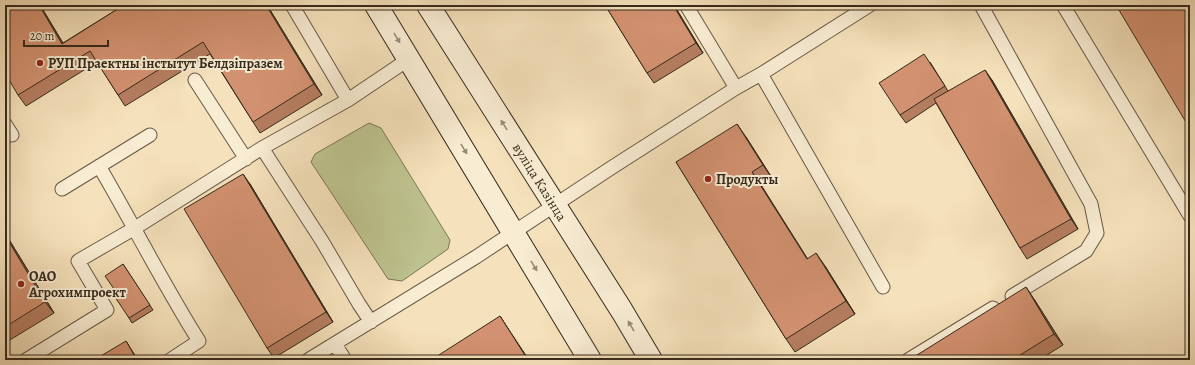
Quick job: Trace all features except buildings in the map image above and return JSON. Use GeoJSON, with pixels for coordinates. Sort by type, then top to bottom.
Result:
{"type":"FeatureCollection","features":[{"type":"Feature","properties":{"kind":"main road"},"geometry":{"type":"LineString","coordinates":[[376,5],[410,59],[590,360]]}},
{"type":"Feature","properties":{"kind":"main road","name":"вуліца Казінца"},"geometry":{"type":"LineString","coordinates":[[428,5],[622,311],[650,360]]}},
{"type":"Feature","properties":{"kind":"lane"},"geometry":{"type":"LineString","coordinates":[[292,5],[348,100]]}},
{"type":"Feature","properties":{"kind":"lane"},"geometry":{"type":"LineString","coordinates":[[686,5],[736,88]]}},
{"type":"Feature","properties":{"kind":"lane"},"geometry":{"type":"LineString","coordinates":[[308,360],[514,232],[736,88],[761,74],[870,5]]}},
{"type":"Feature","properties":{"kind":"lane"},"geometry":{"type":"LineString","coordinates":[[908,360],[1086,251],[1097,233],[1091,204],[981,5]]}},
{"type":"Feature","properties":{"kind":"lane"},"geometry":{"type":"LineString","coordinates":[[1063,5],[1190,216]]}},
{"type":"Feature","properties":{"kind":"lane"},"geometry":{"type":"LineString","coordinates":[[26,360],[107,310],[78,261],[135,228],[262,148],[348,100],[410,59]]}},
{"type":"Feature","properties":{"kind":"lane"},"geometry":{"type":"LineString","coordinates":[[761,74],[883,287]]}},
{"type":"Feature","properties":{"kind":"lane"},"geometry":{"type":"LineString","coordinates":[[195,80],[246,159]]}},
{"type":"Feature","properties":{"kind":"lane"},"geometry":{"type":"LineString","coordinates":[[62,189],[150,135]]}},
{"type":"Feature","properties":{"kind":"lane"},"geometry":{"type":"LineString","coordinates":[[262,148],[322,241],[371,322]]}},
{"type":"Feature","properties":{"kind":"lane"},"geometry":{"type":"LineString","coordinates":[[99,166],[135,228],[172,298],[199,341],[170,360]]}},
{"type":"Feature","properties":{"kind":"lane"},"geometry":{"type":"LineString","coordinates":[[335,344],[345,360]]}},
{"type":"Feature","properties":{"kind":"green space"},"geometry":{"type":"Polygon","coordinates":[[[369,123],[381,128],[450,240],[448,249],[402,281],[388,279],[311,162],[315,154],[369,123]]]}},
{"type":"Feature","properties":{"kind":"place","name":"РУП Праектны інстытут Белдзіпразем"},"geometry":{"type":"Point","coordinates":[40,63]}},
{"type":"Feature","properties":{"kind":"place","name":"Продукты"},"geometry":{"type":"Point","coordinates":[708,179]}},
{"type":"Feature","properties":{"kind":"place","name":"ОАО Агрохимпроект"},"geometry":{"type":"Point","coordinates":[21,284]}}]}
